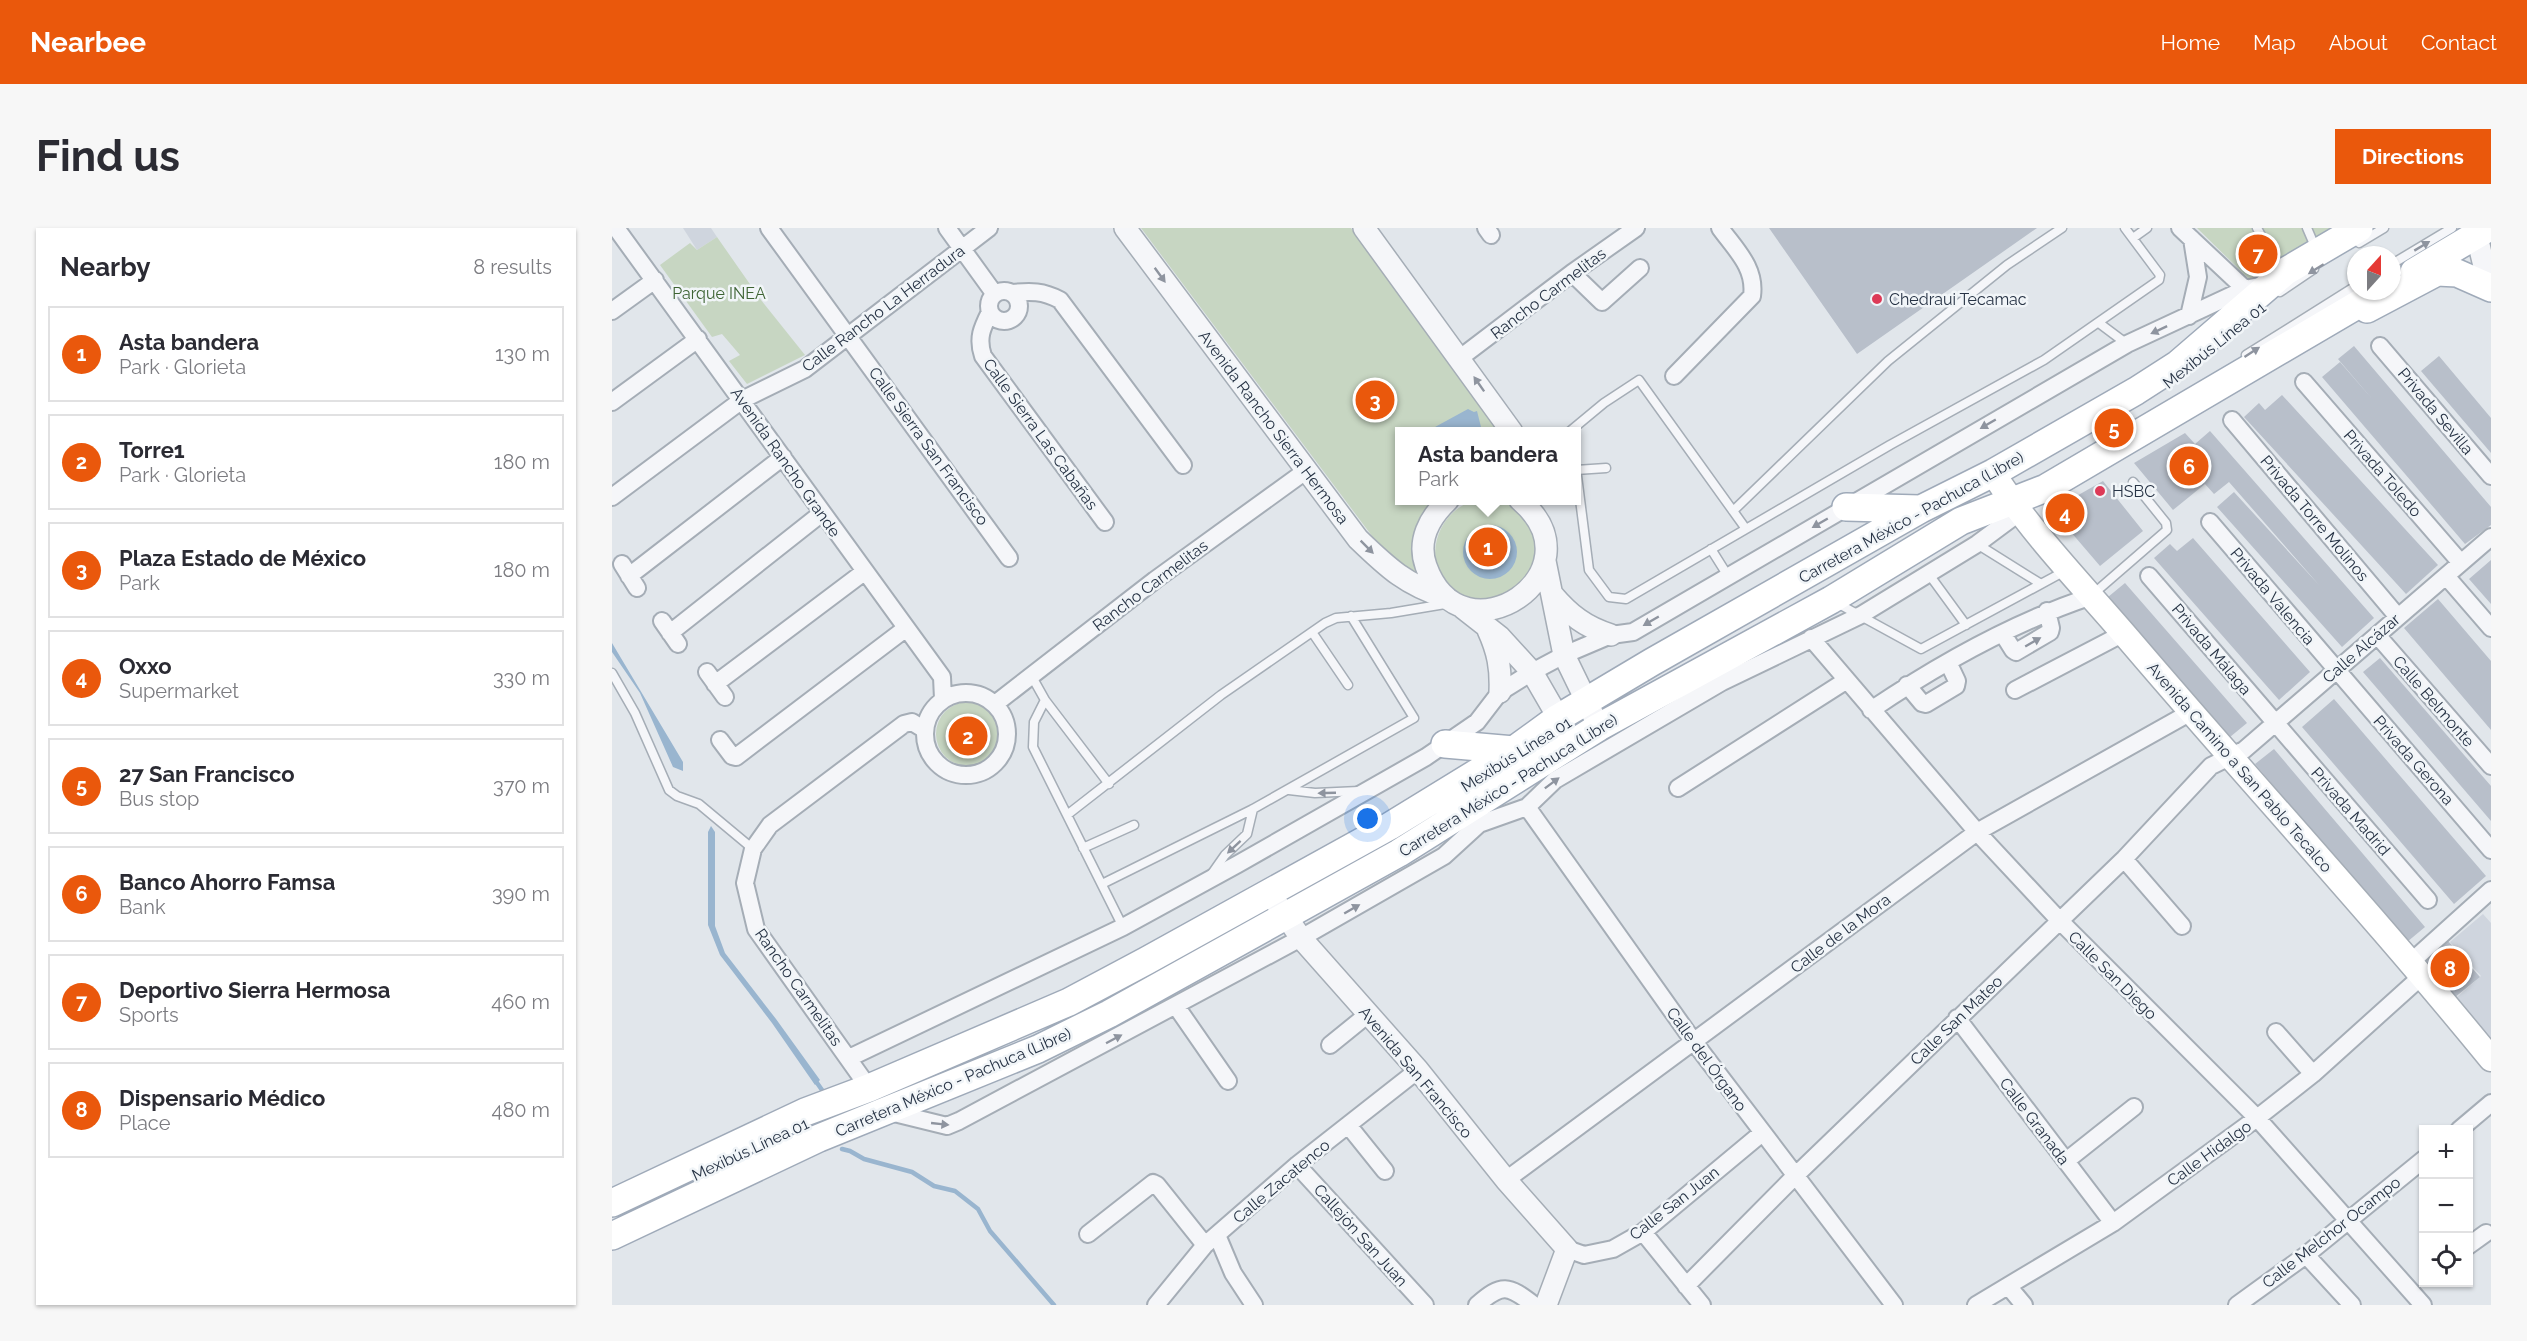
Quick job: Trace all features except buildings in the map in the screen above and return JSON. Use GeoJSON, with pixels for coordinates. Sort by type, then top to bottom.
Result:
{"type":"FeatureCollection","features":[{"type":"Feature","properties":{"kind":"main road"},"geometry":{"type":"LineString","coordinates":[[2401,279],[2470,232]]}},
{"type":"Feature","properties":{"kind":"main road","name":"Carretera México - Pachuca (Libre)"},"geometry":{"type":"LineString","coordinates":[[612,1203],[863,1090],[1069,1002],[1277,904],[1399,853],[1475,817],[1566,739],[1596,721],[1716,674],[1831,594],[1960,521],[2006,491],[2136,391],[2178,364],[2317,247],[2357,237]]}},
{"type":"Feature","properties":{"kind":"main road"},"geometry":{"type":"LineString","coordinates":[[2314,331],[2350,318],[2437,272],[2457,273],[2491,285]]}},
{"type":"Feature","properties":{"kind":"main road","name":"Carretera México - Pachuca (Libre)"},"geometry":{"type":"LineString","coordinates":[[1596,721],[1662,656],[1923,520],[2006,491],[2046,488],[2366,300]]}},
{"type":"Feature","properties":{"kind":"main road","name":"Avenida Camino a San Pablo Tecalco"},"geometry":{"type":"LineString","coordinates":[[2006,491],[2068,569],[2229,757],[2417,968],[2491,1059]]}},
{"type":"Feature","properties":{"kind":"main road"},"geometry":{"type":"LineString","coordinates":[[1846,507],[1923,520]]}},
{"type":"Feature","properties":{"kind":"main road","name":"Carretera México - Pachuca (Libre)"},"geometry":{"type":"LineString","coordinates":[[612,1236],[819,1138],[1038,1049],[1109,1014],[1277,904],[1390,826],[1522,754],[1566,739]]}},
{"type":"Feature","properties":{"kind":"main road"},"geometry":{"type":"LineString","coordinates":[[1445,744],[1522,754]]}},
{"type":"Feature","properties":{"kind":"street","name":"Avenida Rancho Grande"},"geometry":{"type":"LineString","coordinates":[[616,228],[942,677],[943,699]]}},
{"type":"Feature","properties":{"kind":"street","name":"Calle Sierra San Francisco"},"geometry":{"type":"LineString","coordinates":[[769,228],[1009,558]]}},
{"type":"Feature","properties":{"kind":"street"},"geometry":{"type":"LineString","coordinates":[[947,228],[994,293]]}},
{"type":"Feature","properties":{"kind":"street","name":"Calle Rancho La Herradura"},"geometry":{"type":"LineString","coordinates":[[612,496],[742,400],[806,369],[989,228]]}},
{"type":"Feature","properties":{"kind":"street","name":"Avenida Rancho Sierra Hermosa"},"geometry":{"type":"LineString","coordinates":[[1125,228],[1358,539],[1388,569],[1421,590],[1454,602],[1485,624],[1517,653],[1532,672],[1566,739]]}},
{"type":"Feature","properties":{"kind":"street"},"geometry":{"type":"LineString","coordinates":[[1364,228],[1461,358],[1509,427]]}},
{"type":"Feature","properties":{"kind":"street","name":"Rancho Carmelitas"},"geometry":{"type":"LineString","coordinates":[[1461,358],[1572,273],[1636,228]]}},
{"type":"Feature","properties":{"kind":"street"},"geometry":{"type":"LineString","coordinates":[[1674,376],[1752,296],[1754,283],[1749,268],[1720,228]]}},
{"type":"Feature","properties":{"kind":"street"},"geometry":{"type":"LineString","coordinates":[[2470,232],[2479,245],[2491,285]]}},
{"type":"Feature","properties":{"kind":"street"},"geometry":{"type":"LineString","coordinates":[[2186,233],[2268,286]]}},
{"type":"Feature","properties":{"kind":"street"},"geometry":{"type":"LineString","coordinates":[[2186,233],[2198,277],[2189,316]]}},
{"type":"Feature","properties":{"kind":"street"},"geometry":{"type":"LineString","coordinates":[[1572,273],[1602,302],[1640,268]]}},
{"type":"Feature","properties":{"kind":"street"},"geometry":{"type":"LineString","coordinates":[[612,311],[655,280]]}},
{"type":"Feature","properties":{"kind":"street"},"geometry":{"type":"LineString","coordinates":[[849,1058],[1123,927],[1206,882],[1445,744],[1477,722],[1500,692],[1532,672],[1564,655],[1611,635],[1633,632],[2127,344],[2189,316],[2268,286]]}},
{"type":"Feature","properties":{"kind":"street"},"geometry":{"type":"LineString","coordinates":[[1012,293],[1019,304],[1014,317],[1000,320],[990,312],[989,302],[994,293],[1003,290],[1012,293],[1035,291],[1060,300],[1183,465]]}},
{"type":"Feature","properties":{"kind":"street","name":"Calle Sierra Las Cabañas"},"geometry":{"type":"LineString","coordinates":[[990,312],[980,333],[979,345],[983,356],[1105,522]]}},
{"type":"Feature","properties":{"kind":"street"},"geometry":{"type":"LineString","coordinates":[[612,402],[698,339]]}},
{"type":"Feature","properties":{"kind":"street","name":"Privada Sevilla"},"geometry":{"type":"LineString","coordinates":[[2380,346],[2491,476]]}},
{"type":"Feature","properties":{"kind":"street","name":"Privada Toledo"},"geometry":{"type":"LineString","coordinates":[[2304,382],[2461,562]]}},
{"type":"Feature","properties":{"kind":"street","name":"Privada Torre Molinos"},"geometry":{"type":"LineString","coordinates":[[2232,420],[2398,617]]}},
{"type":"Feature","properties":{"kind":"street"},"geometry":{"type":"LineString","coordinates":[[629,576],[783,457]]}},
{"type":"Feature","properties":{"kind":"street","name":"Rancho Carmelitas"},"geometry":{"type":"LineString","coordinates":[[995,704],[1155,580],[1307,470]]}},
{"type":"Feature","properties":{"kind":"street"},"geometry":{"type":"LineString","coordinates":[[1716,674],[1811,638],[1861,615],[1977,544],[2006,491]]}},
{"type":"Feature","properties":{"kind":"street"},"geometry":{"type":"LineString","coordinates":[[1443,505],[1434,513],[1424,534],[1423,558],[1431,580],[1454,602],[1487,610],[1514,603],[1534,585],[1545,560]]}},
{"type":"Feature","properties":{"kind":"street"},"geometry":{"type":"LineString","coordinates":[[1525,505],[1532,510],[1542,530]]}},
{"type":"Feature","properties":{"kind":"street"},"geometry":{"type":"LineString","coordinates":[[873,1115],[947,1126],[1176,1006],[1444,856],[1475,817],[1527,807],[1555,780],[1566,739],[1596,721],[1564,655],[1550,593],[1541,505]]}},
{"type":"Feature","properties":{"kind":"street"},"geometry":{"type":"LineString","coordinates":[[670,633],[822,513]]}},
{"type":"Feature","properties":{"kind":"street","name":"Privada Valencia"},"geometry":{"type":"LineString","coordinates":[[2210,522],[2336,670]]}},
{"type":"Feature","properties":{"kind":"street","name":"Calle Alcázar"},"geometry":{"type":"LineString","coordinates":[[2229,757],[2244,750],[2491,537]]}},
{"type":"Feature","properties":{"kind":"street"},"geometry":{"type":"LineString","coordinates":[[716,684],[864,572]]}},
{"type":"Feature","properties":{"kind":"street","name":"Privada Málaga"},"geometry":{"type":"LineString","coordinates":[[2149,576],[2275,722]]}},
{"type":"Feature","properties":{"kind":"street"},"geometry":{"type":"LineString","coordinates":[[2446,576],[2491,628]]}},
{"type":"Feature","properties":{"kind":"street"},"geometry":{"type":"LineString","coordinates":[[1550,593],[1571,616],[1592,630],[1611,635]]}},
{"type":"Feature","properties":{"kind":"street"},"geometry":{"type":"LineString","coordinates":[[1871,710],[1907,685],[2003,634],[2016,652],[2050,632],[2047,611],[2092,596]]}},
{"type":"Feature","properties":{"kind":"street"},"geometry":{"type":"LineString","coordinates":[[1485,624],[1498,651],[1501,670],[1500,692]]}},
{"type":"Feature","properties":{"kind":"street"},"geometry":{"type":"LineString","coordinates":[[720,740],[732,756],[736,757],[905,629]]}},
{"type":"Feature","properties":{"kind":"street"},"geometry":{"type":"LineString","coordinates":[[2015,690],[2124,633]]}},
{"type":"Feature","properties":{"kind":"street","name":"Calle Belmonte"},"geometry":{"type":"LineString","coordinates":[[2377,635],[2491,766]]}},
{"type":"Feature","properties":{"kind":"street","name":"Calle San Diego"},"geometry":{"type":"LineString","coordinates":[[1811,638],[1977,832],[2060,921],[2257,1118],[2423,1305]]}},
{"type":"Feature","properties":{"kind":"street"},"geometry":{"type":"LineString","coordinates":[[1907,685],[1926,704],[1956,686],[1957,681],[1948,662]]}},
{"type":"Feature","properties":{"kind":"street","name":"Privada Gerona"},"geometry":{"type":"LineString","coordinates":[[2336,670],[2491,850]]}},
{"type":"Feature","properties":{"kind":"street"},"geometry":{"type":"LineString","coordinates":[[1678,788],[1847,680]]}},
{"type":"Feature","properties":{"kind":"street"},"geometry":{"type":"LineString","coordinates":[[960,693],[979,694],[995,704],[1005,719],[1008,737],[1002,755],[996,762],[990,768],[972,775],[954,773],[938,764],[927,748],[925,730],[931,713],[943,699],[960,693]]}},
{"type":"Feature","properties":{"kind":"street","name":"Calle de la Mora"},"geometry":{"type":"LineString","coordinates":[[1506,1180],[1977,832],[2191,712]]}},
{"type":"Feature","properties":{"kind":"street","name":"Rancho Carmelitas"},"geometry":{"type":"LineString","coordinates":[[863,1090],[849,1058],[756,929],[745,883],[753,849],[770,825],[904,724],[912,722],[925,730]]}},
{"type":"Feature","properties":{"kind":"street","name":"Privada Madrid"},"geometry":{"type":"LineString","coordinates":[[2275,722],[2428,900]]}},
{"type":"Feature","properties":{"kind":"street","name":"Calle San Mateo"},"geometry":{"type":"LineString","coordinates":[[1686,1286],[1957,1018],[2124,859],[2211,766],[2229,757]]}},
{"type":"Feature","properties":{"kind":"street","name":"Calle del Órgano"},"geometry":{"type":"LineString","coordinates":[[1527,807],[1694,1042],[1794,1177],[1894,1305]]}},
{"type":"Feature","properties":{"kind":"street"},"geometry":{"type":"LineString","coordinates":[[2124,859],[2182,926]]}},
{"type":"Feature","properties":{"kind":"street","name":"Calle Hidalgo"},"geometry":{"type":"LineString","coordinates":[[1977,1305],[2113,1223],[2257,1118],[2313,1074],[2491,890]]}},
{"type":"Feature","properties":{"kind":"street","name":"Avenida San Francisco"},"geometry":{"type":"LineString","coordinates":[[1277,904],[1301,938],[1418,1070],[1506,1180],[1567,1249]]}},
{"type":"Feature","properties":{"kind":"street"},"geometry":{"type":"LineString","coordinates":[[1176,1006],[1228,1081]]}},
{"type":"Feature","properties":{"kind":"street"},"geometry":{"type":"LineString","coordinates":[[1330,1045],[1367,1015]]}},
{"type":"Feature","properties":{"kind":"street","name":"Calle Granada"},"geometry":{"type":"LineString","coordinates":[[1957,1018],[2113,1223]]}},
{"type":"Feature","properties":{"kind":"street"},"geometry":{"type":"LineString","coordinates":[[2276,1032],[2313,1074]]}},
{"type":"Feature","properties":{"kind":"street","name":"Calle Zacatenco"},"geometry":{"type":"LineString","coordinates":[[1156,1305],[1211,1240],[1297,1165],[1418,1070]]}},
{"type":"Feature","properties":{"kind":"street"},"geometry":{"type":"LineString","coordinates":[[2465,1125],[2491,1103]]}},
{"type":"Feature","properties":{"kind":"street"},"geometry":{"type":"LineString","coordinates":[[2066,1161],[2134,1107]]}},
{"type":"Feature","properties":{"kind":"street"},"geometry":{"type":"LineString","coordinates":[[1348,1125],[1385,1171]]}},
{"type":"Feature","properties":{"kind":"street","name":"Calle San Juan"},"geometry":{"type":"LineString","coordinates":[[1567,1249],[1584,1254],[1613,1249],[1643,1232],[1762,1133]]}},
{"type":"Feature","properties":{"kind":"street","name":"Calle Melchor Ocampo"},"geometry":{"type":"LineString","coordinates":[[2237,1305],[2306,1255],[2419,1163]]}},
{"type":"Feature","properties":{"kind":"street","name":"Callejón San Juan"},"geometry":{"type":"LineString","coordinates":[[1297,1165],[1425,1305]]}},
{"type":"Feature","properties":{"kind":"street"},"geometry":{"type":"LineString","coordinates":[[1088,1234],[1153,1183],[1211,1240],[1254,1305]]}},
{"type":"Feature","properties":{"kind":"street"},"geometry":{"type":"LineString","coordinates":[[1643,1232],[1702,1305]]}},
{"type":"Feature","properties":{"kind":"street"},"geometry":{"type":"LineString","coordinates":[[2473,1243],[2486,1233]]}},
{"type":"Feature","properties":{"kind":"street"},"geometry":{"type":"LineString","coordinates":[[1545,1305],[1567,1249]]}},
{"type":"Feature","properties":{"kind":"street"},"geometry":{"type":"LineString","coordinates":[[2306,1255],[2352,1305]]}},
{"type":"Feature","properties":{"kind":"street"},"geometry":{"type":"LineString","coordinates":[[2410,1290],[2419,1284]]}},
{"type":"Feature","properties":{"kind":"street"},"geometry":{"type":"LineString","coordinates":[[2009,1287],[2024,1305]]}},
{"type":"Feature","properties":{"kind":"street"},"geometry":{"type":"LineString","coordinates":[[1476,1305],[1493,1291],[1504,1288],[1515,1291],[1534,1305]]}},
{"type":"Feature","properties":{"kind":"lane"},"geometry":{"type":"LineString","coordinates":[[1733,511],[1888,361],[2007,265],[2062,228]]}},
{"type":"Feature","properties":{"kind":"lane"},"geometry":{"type":"LineString","coordinates":[[1581,505],[1588,570],[1609,597],[1626,599],[1890,445],[2031,368],[2159,280],[2160,275],[2125,228]]}},
{"type":"Feature","properties":{"kind":"lane"},"geometry":{"type":"LineString","coordinates":[[2133,238],[2146,228]]}},
{"type":"Feature","properties":{"kind":"lane"},"geometry":{"type":"LineString","coordinates":[[2258,228],[2271,254],[2268,286]]}},
{"type":"Feature","properties":{"kind":"lane"},"geometry":{"type":"LineString","coordinates":[[2357,237],[2384,228]]}},
{"type":"Feature","properties":{"kind":"lane"},"geometry":{"type":"LineString","coordinates":[[2401,260],[2470,232]]}},
{"type":"Feature","properties":{"kind":"lane","name":"Mexibús Línea 01"},"geometry":{"type":"LineString","coordinates":[[2234,363],[2347,292]]}},
{"type":"Feature","properties":{"kind":"lane"},"geometry":{"type":"LineString","coordinates":[[2098,323],[2127,344]]}},
{"type":"Feature","properties":{"kind":"lane"},"geometry":{"type":"LineString","coordinates":[[1575,427],[1604,403],[1639,380],[1746,529]]}},
{"type":"Feature","properties":{"kind":"lane","name":"Mexibús Línea 01"},"geometry":{"type":"LineString","coordinates":[[2006,491],[2040,458]]}},
{"type":"Feature","properties":{"kind":"lane"},"geometry":{"type":"LineString","coordinates":[[1581,469],[1606,468]]}},
{"type":"Feature","properties":{"kind":"lane"},"geometry":{"type":"LineString","coordinates":[[2092,596],[2167,530],[2166,523],[2133,482]]}},
{"type":"Feature","properties":{"kind":"lane","name":"Mexibús Línea 01"},"geometry":{"type":"LineString","coordinates":[[1596,721],[1897,532],[2033,483]]}},
{"type":"Feature","properties":{"kind":"lane"},"geometry":{"type":"LineString","coordinates":[[1977,544],[2041,584]]}},
{"type":"Feature","properties":{"kind":"lane"},"geometry":{"type":"LineString","coordinates":[[1711,549],[1728,576]]}},
{"type":"Feature","properties":{"kind":"lane"},"geometry":{"type":"LineString","coordinates":[[1630,699],[1831,594],[1861,615],[1921,649],[2068,569]]}},
{"type":"Feature","properties":{"kind":"lane"},"geometry":{"type":"LineString","coordinates":[[1928,573],[1966,625]]}},
{"type":"Feature","properties":{"kind":"lane"},"geometry":{"type":"LineString","coordinates":[[1067,815],[1221,695],[1336,618],[1391,613],[1454,602]]}},
{"type":"Feature","properties":{"kind":"lane"},"geometry":{"type":"LineString","coordinates":[[1102,884],[1289,790],[1414,718],[1351,616]]}},
{"type":"Feature","properties":{"kind":"lane"},"geometry":{"type":"LineString","coordinates":[[1312,632],[1348,685]]}},
{"type":"Feature","properties":{"kind":"lane"},"geometry":{"type":"LineString","coordinates":[[612,673],[635,713],[669,790],[677,796],[699,804],[753,849]]}},
{"type":"Feature","properties":{"kind":"lane"},"geometry":{"type":"LineString","coordinates":[[1031,675],[1045,700],[1108,784]]}},
{"type":"Feature","properties":{"kind":"lane"},"geometry":{"type":"LineString","coordinates":[[1045,700],[1034,722],[1033,747],[1123,927]]}},
{"type":"Feature","properties":{"kind":"lane","name":"Mexibús Línea 01"},"geometry":{"type":"LineString","coordinates":[[1596,721],[1619,705]]}},
{"type":"Feature","properties":{"kind":"lane","name":"Mexibús Línea 01"},"geometry":{"type":"LineString","coordinates":[[1418,821],[1443,800],[1566,739]]}},
{"type":"Feature","properties":{"kind":"lane"},"geometry":{"type":"LineString","coordinates":[[1289,790],[1315,793],[1365,791]]}},
{"type":"Feature","properties":{"kind":"lane"},"geometry":{"type":"LineString","coordinates":[[1206,882],[1225,855],[1247,834],[1253,809]]}},
{"type":"Feature","properties":{"kind":"lane"},"geometry":{"type":"LineString","coordinates":[[1083,848],[1134,825]]}},
{"type":"Feature","properties":{"kind":"lane"},"geometry":{"type":"LineString","coordinates":[[1123,995],[1408,826]]}},
{"type":"Feature","properties":{"kind":"lane"},"geometry":{"type":"LineString","coordinates":[[1047,1022],[1277,904]]}},
{"type":"Feature","properties":{"kind":"lane","name":"Mexibús Línea 01"},"geometry":{"type":"LineString","coordinates":[[612,1231],[825,1128],[1041,1039],[1092,1011]]}},
{"type":"Feature","properties":{"kind":"lane"},"geometry":{"type":"LineString","coordinates":[[837,1111],[956,1061]]}},
{"type":"Feature","properties":{"kind":"lane","name":"Mexibús Línea 01"},"geometry":{"type":"LineString","coordinates":[[644,1199],[799,1120]]}},
{"type":"Feature","properties":{"kind":"shaded area"},"geometry":{"type":"Polygon","coordinates":[[[683,228],[711,228],[717,237],[697,250],[683,228]]]}},
{"type":"Feature","properties":{"kind":"shaded area"},"geometry":{"type":"Polygon","coordinates":[[[2483,914],[2491,923],[2491,1039],[2457,997],[2481,976],[2450,942],[2483,914]]]}},
{"type":"Feature","properties":{"kind":"green space"},"geometry":{"type":"Polygon","coordinates":[[[1141,228],[1351,228],[1502,427],[1395,427],[1395,505],[1433,505],[1416,538],[1415,575],[1384,552],[1141,228]]]}},
{"type":"Feature","properties":{"kind":"green space"},"geometry":{"type":"Polygon","coordinates":[[[2197,228],[2339,228],[2249,279],[2197,228]]]}},
{"type":"Feature","properties":{"kind":"green space","name":"Parque INEA"},"geometry":{"type":"Polygon","coordinates":[[[717,237],[761,300],[805,355],[747,384],[729,361],[740,355],[722,334],[712,337],[660,265],[690,243],[697,250],[717,237]]]}},
{"type":"Feature","properties":{"kind":"green space"},"geometry":{"type":"Polygon","coordinates":[[[1463,505],[1512,505],[1521,511],[1540,536],[1530,586],[1482,606],[1452,591],[1441,576],[1436,563],[1435,550],[1438,536],[1452,513],[1463,505]]]}},
{"type":"Feature","properties":{"kind":"green space"},"geometry":{"type":"Polygon","coordinates":[[[962,702],[974,702],[991,711],[998,722],[1000,734],[998,746],[991,757],[974,766],[962,766],[950,761],[941,752],[936,740],[936,728],[941,716],[950,707],[962,702]]]}},
{"type":"Feature","properties":{"kind":"water"},"geometry":{"type":"Polygon","coordinates":[[[1468,409],[1477,411],[1481,427],[1435,427],[1468,409]]]}},
{"type":"Feature","properties":{"kind":"water"},"geometry":{"type":"Polygon","coordinates":[[[1490,525],[1500,527],[1509,533],[1515,542],[1517,552],[1515,562],[1509,571],[1500,577],[1490,579],[1480,577],[1471,571],[1465,562],[1463,552],[1465,542],[1471,533],[1480,527],[1490,525]]]}},
{"type":"Feature","properties":{"kind":"water"},"geometry":{"type":"Polygon","coordinates":[[[612,643],[683,762],[683,771],[673,767],[640,693],[612,652],[612,643]]]}},
{"type":"Feature","properties":{"kind":"water"},"geometry":{"type":"Polygon","coordinates":[[[711,826],[715,832],[715,926],[725,953],[820,1080],[815,1085],[772,1023],[720,955],[708,925],[708,832],[711,826]]]}},
{"type":"Feature","properties":{"kind":"waterway"},"geometry":{"type":"LineString","coordinates":[[815,1080],[822,1090]]}},
{"type":"Feature","properties":{"kind":"waterway"},"geometry":{"type":"LineString","coordinates":[[842,1149],[864,1159],[912,1172],[934,1186],[955,1191],[978,1209],[990,1231],[1054,1305]]}},
{"type":"Feature","properties":{"kind":"place","name":"Deportivo Sierra Hermosa"},"geometry":{"type":"Point","coordinates":[2258,254]}},
{"type":"Feature","properties":{"kind":"place","name":"Chedraui Tecamac"},"geometry":{"type":"Point","coordinates":[1877,299]}},
{"type":"Feature","properties":{"kind":"place","name":"Plaza Estado de México"},"geometry":{"type":"Point","coordinates":[1375,400]}},
{"type":"Feature","properties":{"kind":"place","name":"27 San Francisco"},"geometry":{"type":"Point","coordinates":[2114,428]}},
{"type":"Feature","properties":{"kind":"place","name":"Banco Ahorro Famsa"},"geometry":{"type":"Point","coordinates":[2189,466]}},
{"type":"Feature","properties":{"kind":"place","name":"HSBC"},"geometry":{"type":"Point","coordinates":[2100,491]}},
{"type":"Feature","properties":{"kind":"place","name":"Oxxo"},"geometry":{"type":"Point","coordinates":[2065,513]}},
{"type":"Feature","properties":{"kind":"place","name":"Asta bandera"},"geometry":{"type":"Point","coordinates":[1488,547]}},
{"type":"Feature","properties":{"kind":"place","name":"Torre1"},"geometry":{"type":"Point","coordinates":[968,736]}},
{"type":"Feature","properties":{"kind":"place","name":"Dispensario Médico"},"geometry":{"type":"Point","coordinates":[2450,968]}}]}
